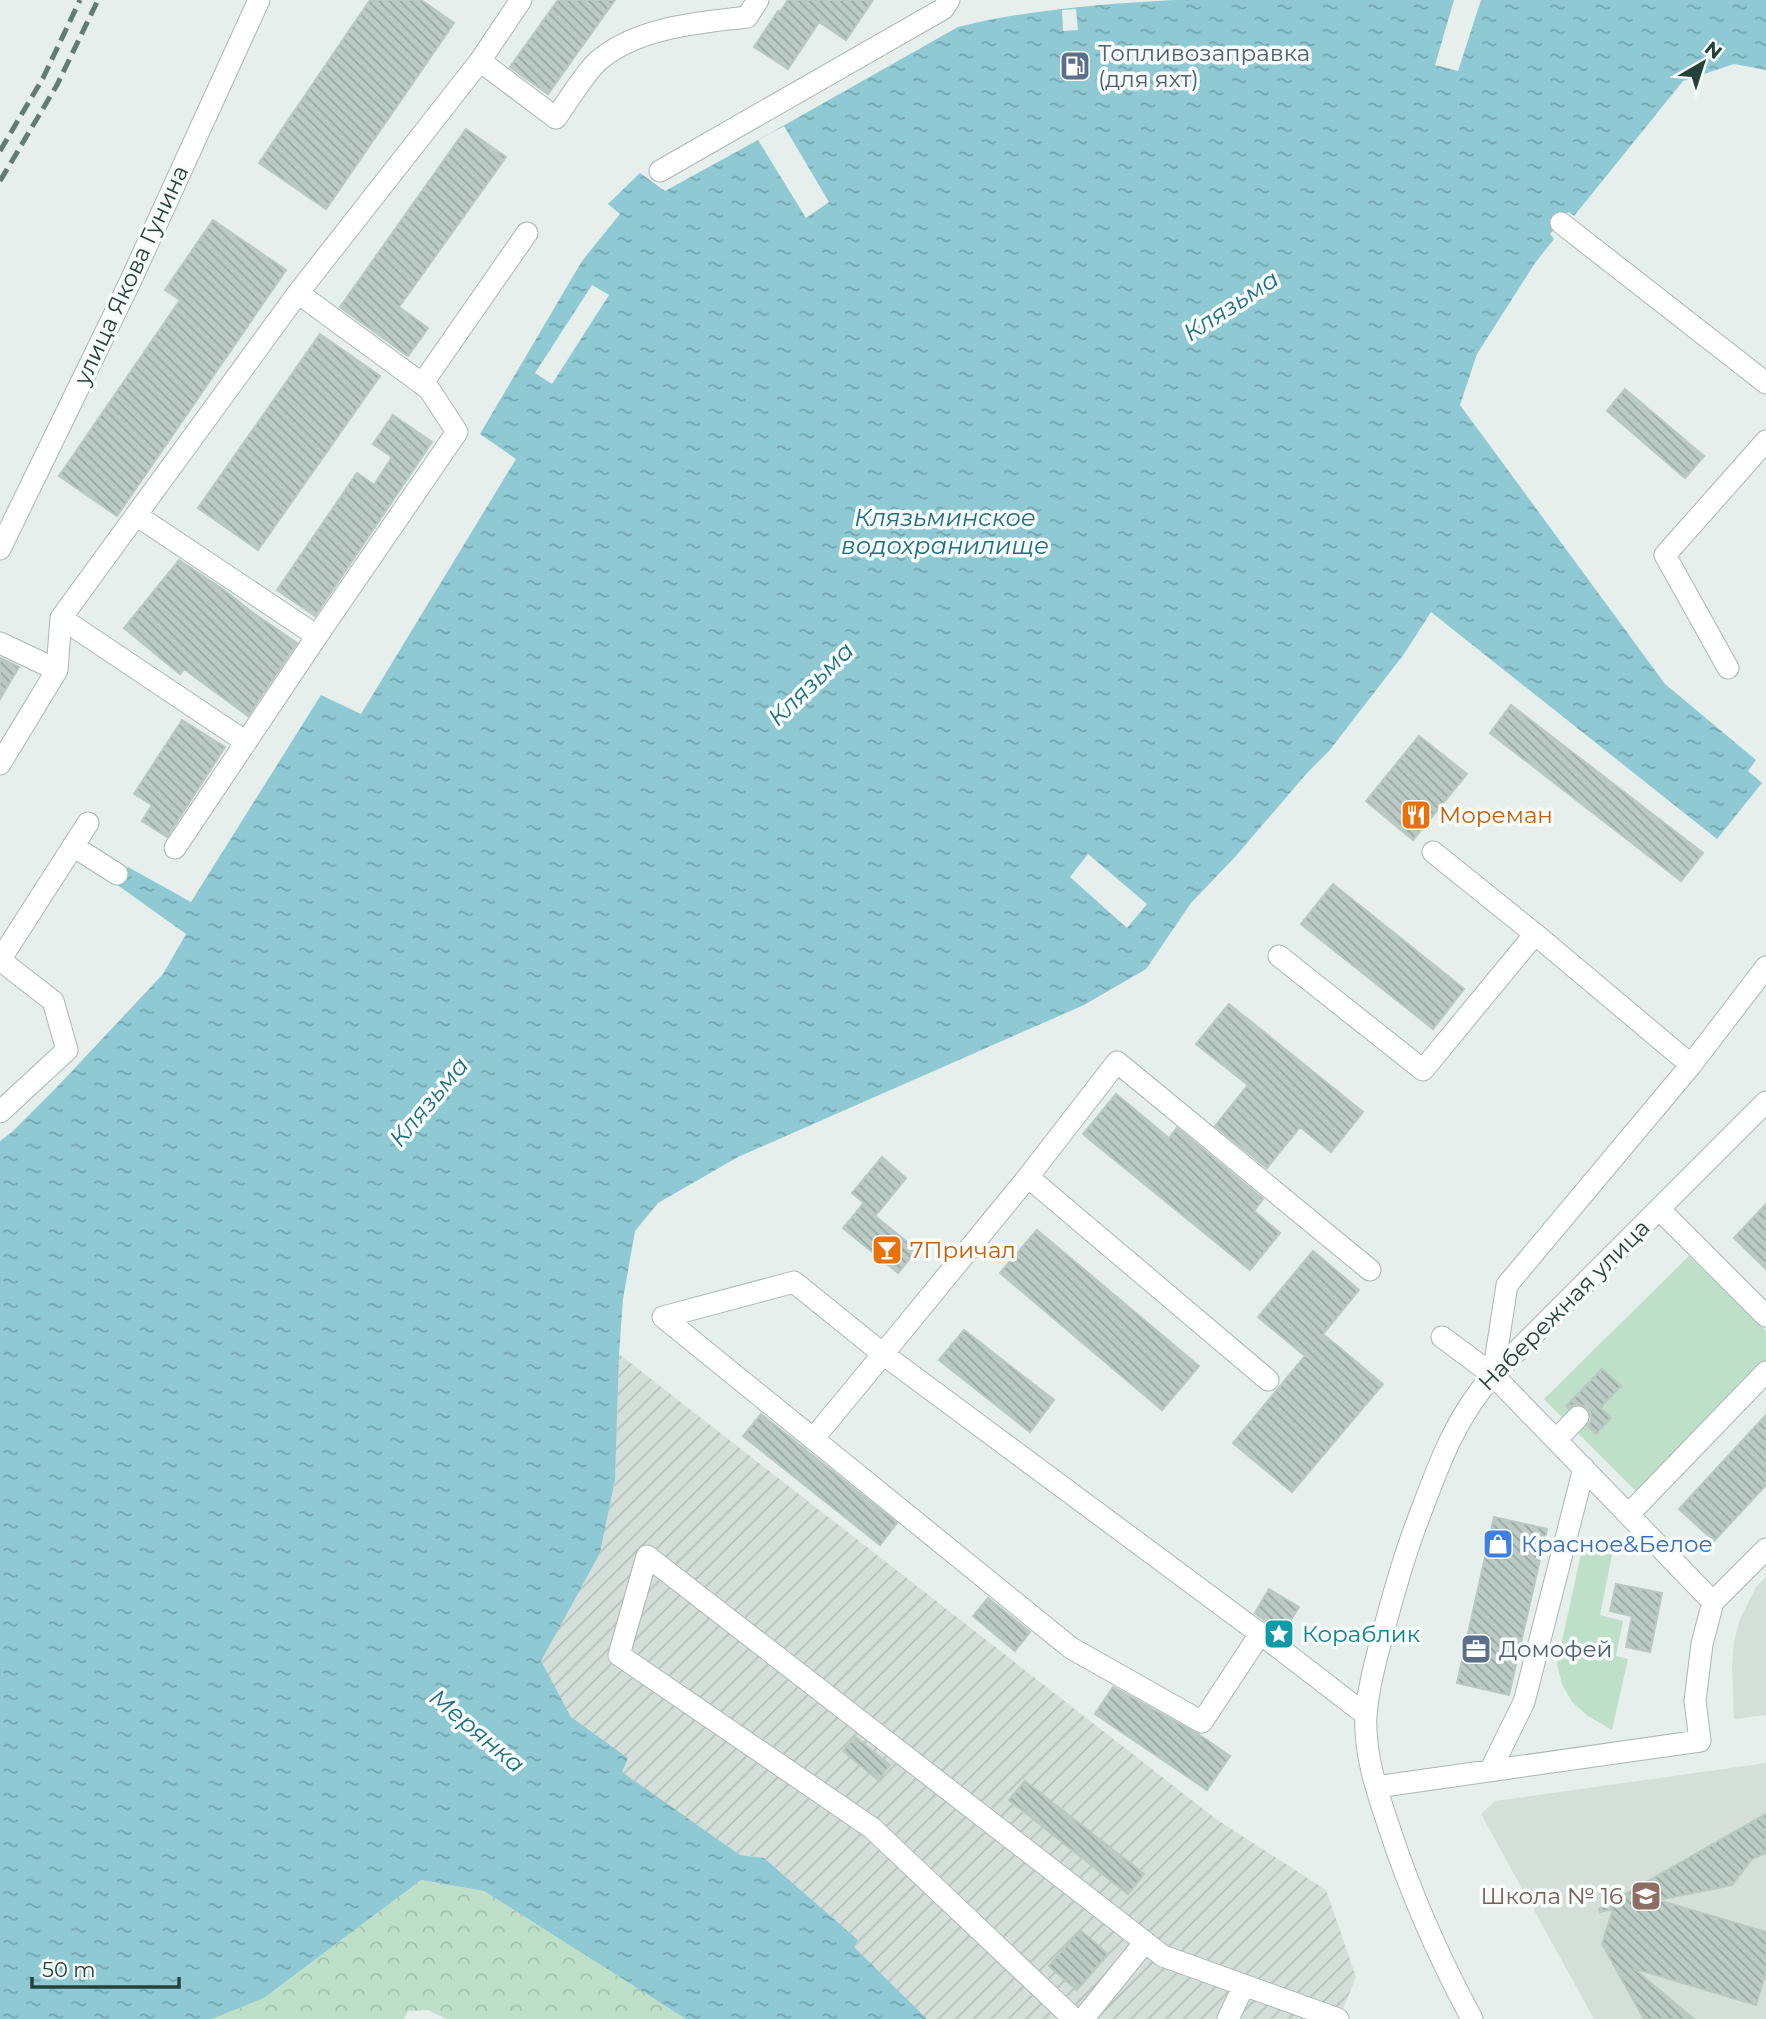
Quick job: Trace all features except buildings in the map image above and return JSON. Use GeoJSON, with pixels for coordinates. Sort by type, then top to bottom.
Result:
{"type":"FeatureCollection","features":[{"type":"Feature","properties":{"kind":"street","name":"улица Якова Гунина"},"geometry":{"type":"LineString","coordinates":[[0,549],[131,279],[259,0]]}},
{"type":"Feature","properties":{"kind":"street"},"geometry":{"type":"LineString","coordinates":[[0,764],[57,670],[61,618],[298,293],[480,61],[521,0]]}},
{"type":"Feature","properties":{"kind":"street"},"geometry":{"type":"LineString","coordinates":[[480,61],[556,118],[597,62],[627,42],[682,25],[747,17],[758,0]]}},
{"type":"Feature","properties":{"kind":"street"},"geometry":{"type":"LineString","coordinates":[[660,171],[943,9],[949,0]]}},
{"type":"Feature","properties":{"kind":"street"},"geometry":{"type":"LineString","coordinates":[[1561,223],[1766,383]]}},
{"type":"Feature","properties":{"kind":"street"},"geometry":{"type":"LineString","coordinates":[[422,384],[527,233]]}},
{"type":"Feature","properties":{"kind":"street"},"geometry":{"type":"LineString","coordinates":[[175,848],[457,432],[429,389],[298,293]]}},
{"type":"Feature","properties":{"kind":"street"},"geometry":{"type":"LineString","coordinates":[[1728,668],[1665,555],[1766,440]]}},
{"type":"Feature","properties":{"kind":"street"},"geometry":{"type":"LineString","coordinates":[[136,515],[317,636]]}},
{"type":"Feature","properties":{"kind":"street"},"geometry":{"type":"LineString","coordinates":[[61,618],[246,742]]}},
{"type":"Feature","properties":{"kind":"street"},"geometry":{"type":"LineString","coordinates":[[0,643],[57,670]]}},
{"type":"Feature","properties":{"kind":"street"},"geometry":{"type":"LineString","coordinates":[[0,1112],[67,1050],[53,1001],[0,960],[88,823]]}},
{"type":"Feature","properties":{"kind":"street"},"geometry":{"type":"LineString","coordinates":[[73,846],[117,874]]}},
{"type":"Feature","properties":{"kind":"street"},"geometry":{"type":"LineString","coordinates":[[1433,852],[1691,1065]]}},
{"type":"Feature","properties":{"kind":"street"},"geometry":{"type":"LineString","coordinates":[[1279,956],[1423,1070],[1535,934]]}},
{"type":"Feature","properties":{"kind":"street"},"geometry":{"type":"LineString","coordinates":[[1493,1375],[1507,1286],[1691,1065],[1766,967]]}},
{"type":"Feature","properties":{"kind":"street"},"geometry":{"type":"LineString","coordinates":[[813,1439],[1028,1177],[1117,1062],[1370,1270]]}},
{"type":"Feature","properties":{"kind":"street","name":"Набережная улица"},"geometry":{"type":"LineString","coordinates":[[1472,2019],[1416,1903],[1376,1787],[1367,1750],[1366,1715],[1373,1671],[1405,1555],[1444,1452],[1464,1411],[1477,1393],[1766,1102]]}},
{"type":"Feature","properties":{"kind":"street"},"geometry":{"type":"LineString","coordinates":[[1028,1177],[1268,1380]]}},
{"type":"Feature","properties":{"kind":"street"},"geometry":{"type":"LineString","coordinates":[[1659,1209],[1765,1313]]}},
{"type":"Feature","properties":{"kind":"street"},"geometry":{"type":"LineString","coordinates":[[1260,1634],[1202,1722],[1072,1647],[663,1317],[794,1282],[883,1354],[1260,1634],[1366,1715]]}},
{"type":"Feature","properties":{"kind":"street"},"geometry":{"type":"LineString","coordinates":[[1442,1337],[1493,1375],[1713,1602]]}},
{"type":"Feature","properties":{"kind":"street"},"geometry":{"type":"LineString","coordinates":[[1629,1514],[1766,1372]]}},
{"type":"Feature","properties":{"kind":"street"},"geometry":{"type":"LineString","coordinates":[[1556,1440],[1578,1417]]}},
{"type":"Feature","properties":{"kind":"street"},"geometry":{"type":"LineString","coordinates":[[1491,1769],[1524,1702],[1584,1468]]}},
{"type":"Feature","properties":{"kind":"street"},"geometry":{"type":"LineString","coordinates":[[1376,1787],[1700,1741],[1695,1701],[1702,1644],[1713,1602],[1766,1549]]}},
{"type":"Feature","properties":{"kind":"street"},"geometry":{"type":"LineString","coordinates":[[1074,2019],[872,1828],[619,1655],[647,1556],[1163,1956],[1338,2019]]}},
{"type":"Feature","properties":{"kind":"street"},"geometry":{"type":"LineString","coordinates":[[1083,2019],[1145,1942]]}},
{"type":"Feature","properties":{"kind":"street"},"geometry":{"type":"LineString","coordinates":[[1228,2019],[1244,1986]]}},
{"type":"Feature","properties":{"kind":"shaded area"},"geometry":{"type":"Polygon","coordinates":[[[619,1354],[1216,1819],[1326,1890],[1356,1977],[1339,2019],[927,2019],[853,1947],[858,1940],[764,1858],[740,1855],[621,1772],[628,1758],[571,1717],[540,1661],[600,1553],[615,1480],[619,1354]]]}},
{"type":"Feature","properties":{"kind":"shaded area"},"geometry":{"type":"Polygon","coordinates":[[[1766,1577],[1766,1715],[1734,1719],[1734,1642],[1740,1619],[1756,1587],[1766,1577]]]}},
{"type":"Feature","properties":{"kind":"shaded area","name":"Школа № 16"},"geometry":{"type":"Polygon","coordinates":[[[1766,1763],[1766,2019],[1594,2019],[1481,1814],[1495,1801],[1766,1763]]]}},
{"type":"Feature","properties":{"kind":"green space"},"geometry":{"type":"Polygon","coordinates":[[[1689,1256],[1766,1331],[1766,1363],[1638,1493],[1544,1399],[1689,1256]]]}},
{"type":"Feature","properties":{"kind":"green space"},"geometry":{"type":"Polygon","coordinates":[[[1582,1549],[1612,1555],[1600,1615],[1623,1621],[1616,1656],[1628,1659],[1612,1730],[1588,1716],[1572,1702],[1562,1684],[1557,1664],[1582,1549]]]}},
{"type":"Feature","properties":{"kind":"green space"},"geometry":{"type":"Polygon","coordinates":[[[421,1880],[484,1891],[686,2019],[447,2019],[428,2010],[408,2011],[404,2019],[212,2019],[264,1998],[421,1880]]]}},
{"type":"Feature","properties":{"kind":"water","name":"Клязьминское водохранилище"},"geometry":{"type":"Polygon","coordinates":[[[1173,0],[1766,0],[1766,70],[1734,64],[1683,81],[1574,216],[1568,212],[1550,234],[1554,239],[1535,263],[1477,354],[1460,405],[1665,684],[1756,760],[1748,771],[1762,783],[1717,839],[1431,612],[1404,654],[1329,751],[1191,903],[1146,969],[1084,1005],[738,1157],[658,1203],[635,1231],[623,1299],[615,1480],[600,1553],[541,1661],[571,1717],[628,1758],[622,1772],[740,1855],[764,1858],[858,1940],[854,1947],[927,2019],[686,2019],[484,1891],[421,1880],[264,1998],[212,2019],[0,2019],[0,1141],[57,1087],[163,974],[186,934],[116,884],[128,867],[191,902],[321,695],[361,714],[516,459],[480,434],[582,261],[620,214],[608,204],[640,173],[665,191],[958,27],[1037,12],[1173,0]]]}},
{"type":"Feature","properties":{"kind":"pier"},"geometry":{"type":"Polygon","coordinates":[[[1454,0],[1481,0],[1458,71],[1435,65],[1454,0]]]}},
{"type":"Feature","properties":{"kind":"pier"},"geometry":{"type":"Polygon","coordinates":[[[1076,9],[1078,30],[1063,31],[1062,10],[1076,9]]]}},
{"type":"Feature","properties":{"kind":"pier"},"geometry":{"type":"Polygon","coordinates":[[[784,126],[829,202],[806,218],[758,140],[784,126]]]}},
{"type":"Feature","properties":{"kind":"pier"},"geometry":{"type":"Polygon","coordinates":[[[592,285],[609,295],[552,384],[535,373],[592,285]]]}},
{"type":"Feature","properties":{"kind":"pier"},"geometry":{"type":"Polygon","coordinates":[[[1088,854],[1147,904],[1127,928],[1070,877],[1088,854]]]}},
{"type":"Feature","properties":{"kind":"railway"},"geometry":{"type":"LineString","coordinates":[[0,151],[43,78],[80,0]]}},
{"type":"Feature","properties":{"kind":"railway"},"geometry":{"type":"LineString","coordinates":[[0,181],[57,85],[98,0]]}},
{"type":"Feature","properties":{"kind":"place","name":"Топливозаправка (для яхт)"},"geometry":{"type":"Point","coordinates":[1075,66]}},
{"type":"Feature","properties":{"kind":"place","name":"Мореман"},"geometry":{"type":"Point","coordinates":[1416,815]}},
{"type":"Feature","properties":{"kind":"place","name":"7Причал"},"geometry":{"type":"Point","coordinates":[887,1250]}},
{"type":"Feature","properties":{"kind":"place","name":"Красное&Белое"},"geometry":{"type":"Point","coordinates":[1498,1544]}},
{"type":"Feature","properties":{"kind":"place","name":"Кораблик"},"geometry":{"type":"Point","coordinates":[1279,1634]}},
{"type":"Feature","properties":{"kind":"place","name":"Домофей"},"geometry":{"type":"Point","coordinates":[1476,1649]}},
{"type":"Feature","properties":{"kind":"place","name":"Школа № 16"},"geometry":{"type":"Point","coordinates":[1646,1896]}},
{"type":"Feature","properties":{"kind":"water label","name":"Клязьма"},"geometry":{"type":"Point","coordinates":[1231,306]}},
{"type":"Feature","properties":{"kind":"water label","name":"Клязьма"},"geometry":{"type":"Point","coordinates":[811,684]}},
{"type":"Feature","properties":{"kind":"water label","name":"Клязьма"},"geometry":{"type":"Point","coordinates":[429,1102]}},
{"type":"Feature","properties":{"kind":"water label","name":"Мерянка"},"geometry":{"type":"Point","coordinates":[477,1731]}}]}
